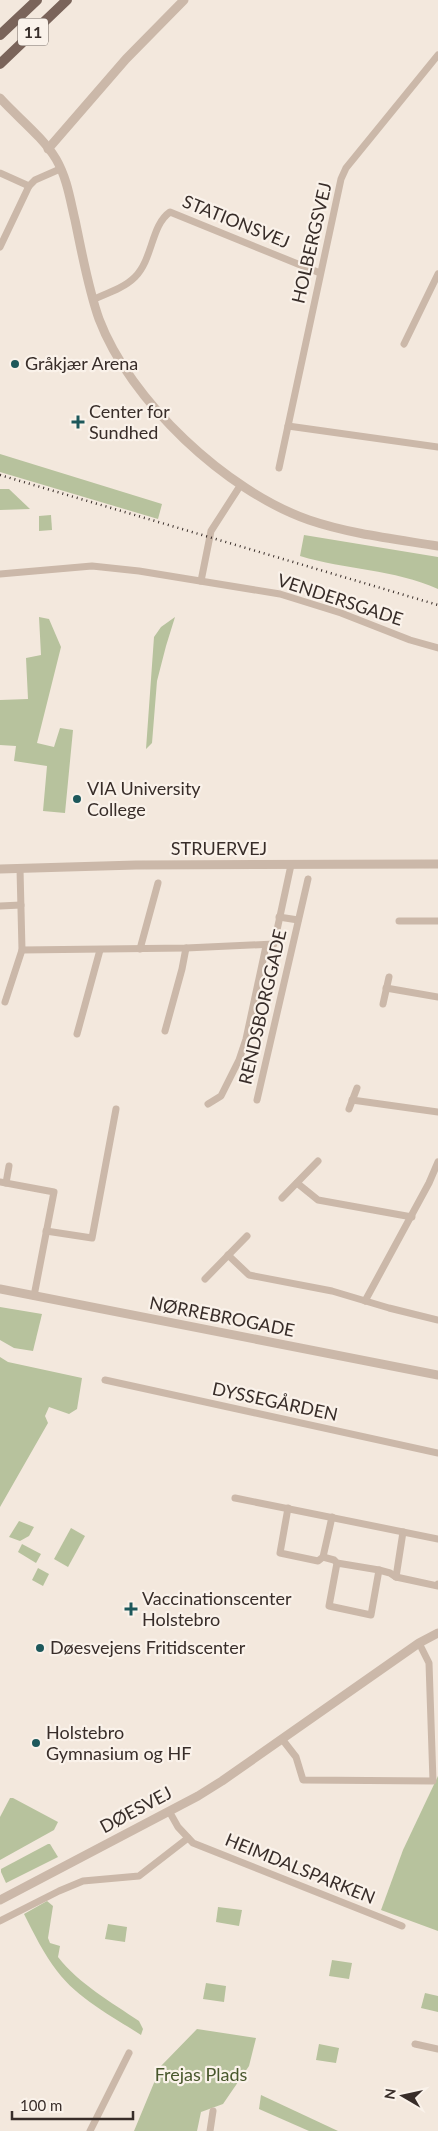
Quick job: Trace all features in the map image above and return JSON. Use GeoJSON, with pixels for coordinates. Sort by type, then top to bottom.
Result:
{"type":"FeatureCollection","features":[{"type":"Feature","properties":{"kind":"main road","name":"11"},"geometry":{"type":"LineString","coordinates":[[0,35],[37,0]]}},
{"type":"Feature","properties":{"kind":"main road","name":"11"},"geometry":{"type":"LineString","coordinates":[[0,64],[67,0]]}},
{"type":"Feature","properties":{"kind":"street"},"geometry":{"type":"LineString","coordinates":[[48,148],[126,59],[184,0]]}},
{"type":"Feature","properties":{"kind":"street","name":"HOLBERGSVEJ"},"geometry":{"type":"LineString","coordinates":[[279,468],[341,179],[346,168],[438,55]]}},
{"type":"Feature","properties":{"kind":"street"},"geometry":{"type":"LineString","coordinates":[[0,98],[48,148],[60,168],[70,194],[94,299],[100,319],[114,351],[158,412],[191,446],[254,495],[307,519],[346,530],[438,546]]}},
{"type":"Feature","properties":{"kind":"street"},"geometry":{"type":"LineString","coordinates":[[0,248],[29,186],[35,180],[60,168]]}},
{"type":"Feature","properties":{"kind":"street"},"geometry":{"type":"LineString","coordinates":[[0,173],[29,186]]}},
{"type":"Feature","properties":{"kind":"street","name":"STATIONSVEJ"},"geometry":{"type":"LineString","coordinates":[[94,299],[119,289],[135,278],[149,258],[159,224],[163,217],[170,212],[320,273]]}},
{"type":"Feature","properties":{"kind":"street"},"geometry":{"type":"LineString","coordinates":[[404,344],[438,274]]}},
{"type":"Feature","properties":{"kind":"street"},"geometry":{"type":"LineString","coordinates":[[288,426],[438,447]]}},
{"type":"Feature","properties":{"kind":"street"},"geometry":{"type":"LineString","coordinates":[[201,581],[211,530],[240,486]]}},
{"type":"Feature","properties":{"kind":"street","name":"VENDERSGADE"},"geometry":{"type":"LineString","coordinates":[[0,574],[92,566],[280,594],[342,613],[410,640],[438,648]]}},
{"type":"Feature","properties":{"kind":"street","name":"STRUERVEJ"},"geometry":{"type":"LineString","coordinates":[[0,869],[136,865],[438,864]]}},
{"type":"Feature","properties":{"kind":"street","name":"RENDSBORGGADE"},"geometry":{"type":"LineString","coordinates":[[22,950],[186,948],[266,946],[274,944],[291,865]]}},
{"type":"Feature","properties":{"kind":"street"},"geometry":{"type":"LineString","coordinates":[[5,1002],[22,950],[20,869]]}},
{"type":"Feature","properties":{"kind":"street","name":"RENDSBORGGADE"},"geometry":{"type":"LineString","coordinates":[[257,1100],[308,879]]}},
{"type":"Feature","properties":{"kind":"street"},"geometry":{"type":"LineString","coordinates":[[140,949],[158,883]]}},
{"type":"Feature","properties":{"kind":"street"},"geometry":{"type":"LineString","coordinates":[[0,906],[20,905]]}},
{"type":"Feature","properties":{"kind":"street","name":"RENDSBORGGADE"},"geometry":{"type":"LineString","coordinates":[[279,917],[298,920]]}},
{"type":"Feature","properties":{"kind":"street"},"geometry":{"type":"LineString","coordinates":[[399,922],[438,921]]}},
{"type":"Feature","properties":{"kind":"street","name":"RENDSBORGGADE"},"geometry":{"type":"LineString","coordinates":[[208,1104],[221,1096],[239,1060],[246,1039],[266,946]]}},
{"type":"Feature","properties":{"kind":"street"},"geometry":{"type":"LineString","coordinates":[[165,1031],[186,948]]}},
{"type":"Feature","properties":{"kind":"street"},"geometry":{"type":"LineString","coordinates":[[77,1034],[100,950]]}},
{"type":"Feature","properties":{"kind":"street"},"geometry":{"type":"LineString","coordinates":[[383,1004],[389,977]]}},
{"type":"Feature","properties":{"kind":"street"},"geometry":{"type":"LineString","coordinates":[[386,988],[438,997]]}},
{"type":"Feature","properties":{"kind":"street"},"geometry":{"type":"LineString","coordinates":[[348,1109],[358,1088]]}},
{"type":"Feature","properties":{"kind":"street"},"geometry":{"type":"LineString","coordinates":[[352,1100],[438,1112]]}},
{"type":"Feature","properties":{"kind":"street"},"geometry":{"type":"LineString","coordinates":[[46,1231],[92,1238],[116,1108]]}},
{"type":"Feature","properties":{"kind":"street"},"geometry":{"type":"LineString","coordinates":[[282,1198],[318,1161]]}},
{"type":"Feature","properties":{"kind":"street"},"geometry":{"type":"LineString","coordinates":[[9,1166],[3,1182],[54,1192],[34,1296]]}},
{"type":"Feature","properties":{"kind":"street"},"geometry":{"type":"LineString","coordinates":[[365,1301],[438,1166]]}},
{"type":"Feature","properties":{"kind":"street"},"geometry":{"type":"LineString","coordinates":[[297,1183],[318,1200],[412,1217]]}},
{"type":"Feature","properties":{"kind":"street"},"geometry":{"type":"LineString","coordinates":[[205,1279],[247,1236]]}},
{"type":"Feature","properties":{"kind":"street"},"geometry":{"type":"LineString","coordinates":[[228,1255],[249,1275],[332,1291],[438,1320]]}},
{"type":"Feature","properties":{"kind":"street","name":"NØRREBROGADE"},"geometry":{"type":"LineString","coordinates":[[0,1289],[438,1375]]}},
{"type":"Feature","properties":{"kind":"street","name":"DYSSEGÅRDEN"},"geometry":{"type":"LineString","coordinates":[[105,1380],[438,1453]]}},
{"type":"Feature","properties":{"kind":"street"},"geometry":{"type":"LineString","coordinates":[[235,1498],[438,1539]]}},
{"type":"Feature","properties":{"kind":"street"},"geometry":{"type":"LineString","coordinates":[[288,1508],[280,1553],[318,1561],[323,1557],[332,1517]]}},
{"type":"Feature","properties":{"kind":"street"},"geometry":{"type":"LineString","coordinates":[[396,1577],[403,1532]]}},
{"type":"Feature","properties":{"kind":"street"},"geometry":{"type":"LineString","coordinates":[[323,1557],[334,1560],[337,1563],[390,1573],[396,1577],[438,1586],[438,1584]]}},
{"type":"Feature","properties":{"kind":"street"},"geometry":{"type":"LineString","coordinates":[[337,1563],[330,1606],[371,1615],[379,1570]]}},
{"type":"Feature","properties":{"kind":"street","name":"DØESVEJ"},"geometry":{"type":"LineString","coordinates":[[0,1900],[222,1781],[419,1643],[438,1633]]}},
{"type":"Feature","properties":{"kind":"street"},"geometry":{"type":"LineString","coordinates":[[282,1739],[296,1757],[303,1780],[433,1781],[429,1663],[419,1643]]}},
{"type":"Feature","properties":{"kind":"street","name":"HEIMDALSPARKEN"},"geometry":{"type":"LineString","coordinates":[[169,1811],[188,1838],[194,1843],[402,1926]]}},
{"type":"Feature","properties":{"kind":"street"},"geometry":{"type":"LineString","coordinates":[[0,1921],[83,1881],[139,1876],[188,1838]]}},
{"type":"Feature","properties":{"kind":"street"},"geometry":{"type":"LineString","coordinates":[[415,2044],[438,2049]]}},
{"type":"Feature","properties":{"kind":"street"},"geometry":{"type":"LineString","coordinates":[[90,2131],[129,2053]]}},
{"type":"Feature","properties":{"kind":"street"},"geometry":{"type":"LineString","coordinates":[[210,2131],[213,2111]]}},
{"type":"Feature","properties":{"kind":"green space"},"geometry":{"type":"Polygon","coordinates":[[[0,454],[162,504],[158,519],[0,472],[0,454]]]}},
{"type":"Feature","properties":{"kind":"green space"},"geometry":{"type":"Polygon","coordinates":[[[0,489],[9,489],[30,509],[0,510],[0,489]]]}},
{"type":"Feature","properties":{"kind":"green space"},"geometry":{"type":"Polygon","coordinates":[[[51,515],[52,530],[39,531],[39,516],[51,515]]]}},
{"type":"Feature","properties":{"kind":"green space"},"geometry":{"type":"Polygon","coordinates":[[[304,535],[438,557],[438,589],[404,577],[317,561],[300,556],[304,535]]]}},
{"type":"Feature","properties":{"kind":"green space"},"geometry":{"type":"Polygon","coordinates":[[[39,617],[49,619],[61,647],[37,743],[54,747],[60,728],[73,730],[65,813],[43,811],[47,766],[14,761],[16,746],[0,745],[0,700],[28,699],[26,658],[41,655],[39,617]]]}},
{"type":"Feature","properties":{"kind":"green space"},"geometry":{"type":"Polygon","coordinates":[[[175,617],[157,681],[152,743],[146,749],[154,637],[161,627],[175,617]]]}},
{"type":"Feature","properties":{"kind":"green space"},"geometry":{"type":"Polygon","coordinates":[[[0,1307],[42,1314],[33,1351],[14,1348],[0,1340],[0,1307]]]}},
{"type":"Feature","properties":{"kind":"green space"},"geometry":{"type":"Polygon","coordinates":[[[0,1357],[8,1362],[82,1378],[77,1409],[69,1414],[49,1407],[45,1416],[48,1423],[0,1507],[0,1357]]]}},
{"type":"Feature","properties":{"kind":"green space"},"geometry":{"type":"Polygon","coordinates":[[[19,1521],[34,1527],[29,1536],[20,1541],[9,1537],[19,1521]]]}},
{"type":"Feature","properties":{"kind":"green space"},"geometry":{"type":"Polygon","coordinates":[[[71,1528],[85,1536],[68,1567],[54,1559],[71,1528]]]}},
{"type":"Feature","properties":{"kind":"green space"},"geometry":{"type":"Polygon","coordinates":[[[22,1544],[41,1554],[36,1563],[18,1552],[22,1544]]]}},
{"type":"Feature","properties":{"kind":"green space"},"geometry":{"type":"Polygon","coordinates":[[[38,1568],[49,1574],[43,1586],[32,1580],[38,1568]]]}},
{"type":"Feature","properties":{"kind":"green space"},"geometry":{"type":"Polygon","coordinates":[[[438,1776],[438,1931],[381,1910],[403,1850],[438,1776]]]}},
{"type":"Feature","properties":{"kind":"green space"},"geometry":{"type":"Polygon","coordinates":[[[10,1798],[58,1822],[54,1830],[0,1860],[0,1817],[10,1798]]]}},
{"type":"Feature","properties":{"kind":"green space"},"geometry":{"type":"Polygon","coordinates":[[[50,1844],[58,1857],[6,1883],[1,1869],[50,1844]]]}},
{"type":"Feature","properties":{"kind":"green space"},"geometry":{"type":"Polygon","coordinates":[[[47,1901],[53,1906],[48,1938],[50,1943],[60,1946],[58,1957],[85,1984],[139,2021],[143,2029],[141,2035],[85,1999],[65,1981],[52,1964],[39,1944],[24,1914],[47,1901]]]}},
{"type":"Feature","properties":{"kind":"green space"},"geometry":{"type":"Polygon","coordinates":[[[218,1907],[242,1910],[239,1926],[216,1922],[218,1907]]]}},
{"type":"Feature","properties":{"kind":"green space"},"geometry":{"type":"Polygon","coordinates":[[[108,1924],[127,1927],[125,1942],[105,1939],[108,1924]]]}},
{"type":"Feature","properties":{"kind":"green space"},"geometry":{"type":"Polygon","coordinates":[[[332,1960],[352,1963],[349,1979],[329,1976],[332,1960]]]}},
{"type":"Feature","properties":{"kind":"green space"},"geometry":{"type":"Polygon","coordinates":[[[206,1983],[226,1986],[224,2002],[203,1999],[206,1983]]]}},
{"type":"Feature","properties":{"kind":"green space"},"geometry":{"type":"Polygon","coordinates":[[[425,1993],[438,1996],[438,2012],[421,2008],[425,1993]]]}},
{"type":"Feature","properties":{"kind":"green space","name":"Frejas Plads"},"geometry":{"type":"Polygon","coordinates":[[[197,2029],[256,2038],[249,2066],[223,2104],[201,2112],[197,2131],[134,2131],[161,2066],[197,2029]]]}},
{"type":"Feature","properties":{"kind":"green space"},"geometry":{"type":"Polygon","coordinates":[[[319,2044],[339,2048],[336,2063],[316,2060],[319,2044]]]}},
{"type":"Feature","properties":{"kind":"green space"},"geometry":{"type":"Polygon","coordinates":[[[261,2095],[338,2131],[309,2131],[259,2109],[261,2095]]]}},
{"type":"Feature","properties":{"kind":"railway"},"geometry":{"type":"LineString","coordinates":[[0,475],[438,605]]}},
{"type":"Feature","properties":{"kind":"place","name":"Gråkjær Arena"},"geometry":{"type":"Point","coordinates":[15,364]}},
{"type":"Feature","properties":{"kind":"place","name":"Center for Sundhed"},"geometry":{"type":"Point","coordinates":[78,422]}},
{"type":"Feature","properties":{"kind":"place","name":"VIA University College"},"geometry":{"type":"Point","coordinates":[77,799]}},
{"type":"Feature","properties":{"kind":"place","name":"Vaccinationscenter Holstebro"},"geometry":{"type":"Point","coordinates":[131,1609]}},
{"type":"Feature","properties":{"kind":"place","name":"Døesvejens Fritidscenter"},"geometry":{"type":"Point","coordinates":[40,1648]}},
{"type":"Feature","properties":{"kind":"place","name":"Holstebro Gymnasium og HF"},"geometry":{"type":"Point","coordinates":[36,1743]}}]}
